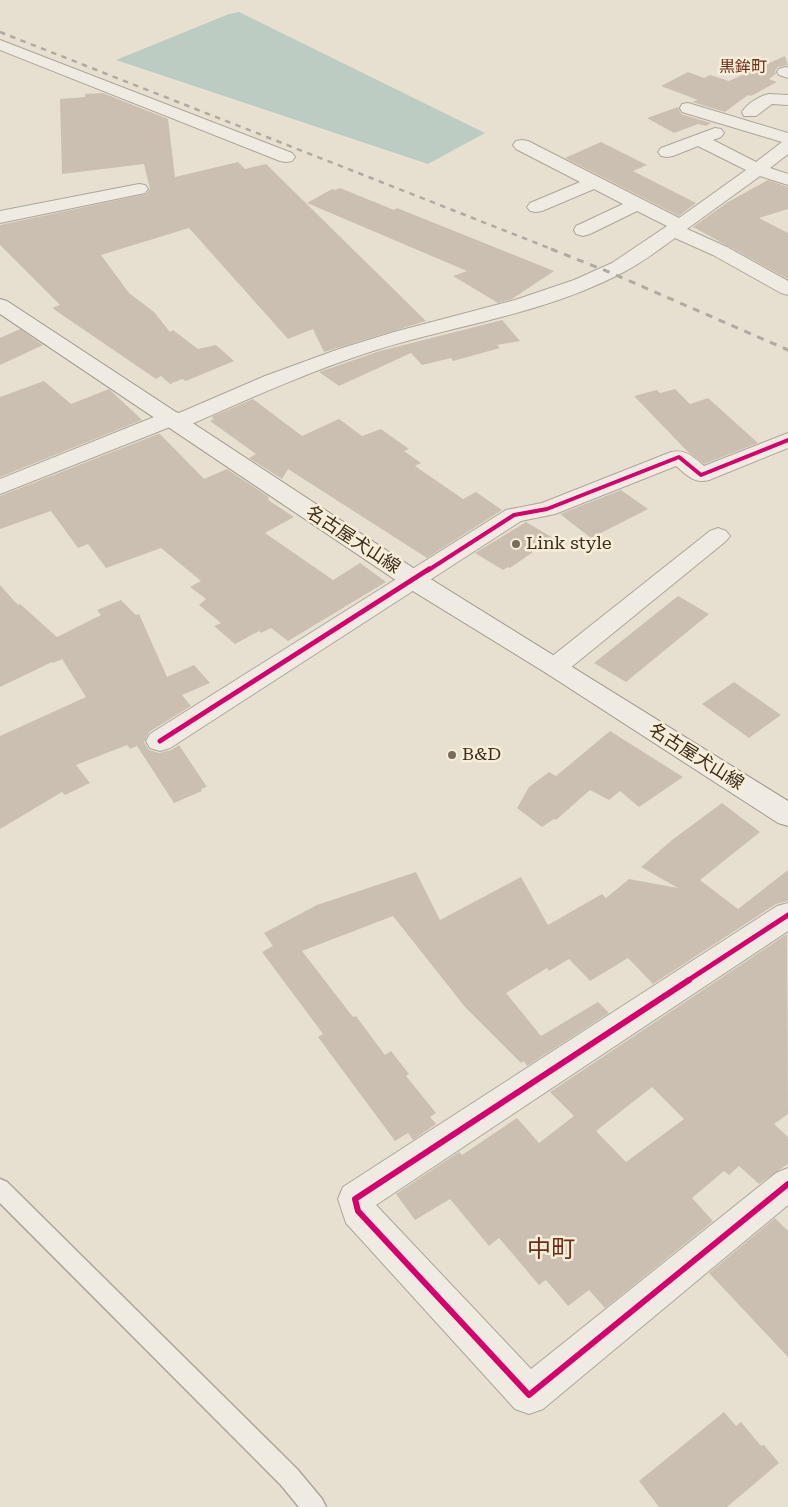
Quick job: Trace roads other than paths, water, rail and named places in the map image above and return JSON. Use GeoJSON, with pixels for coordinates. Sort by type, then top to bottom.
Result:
{"type":"FeatureCollection","features":[{"type":"Feature","properties":{"kind":"street"},"geometry":{"type":"LineString","coordinates":[[0,45],[286,157]]}},
{"type":"Feature","properties":{"kind":"street"},"geometry":{"type":"LineString","coordinates":[[8,65],[30,57]]}},
{"type":"Feature","properties":{"kind":"street"},"geometry":{"type":"LineString","coordinates":[[667,152],[700,140],[743,117],[769,99],[782,98],[788,100]]}},
{"type":"Feature","properties":{"kind":"street"},"geometry":{"type":"LineString","coordinates":[[688,108],[743,117],[788,138]]}},
{"type":"Feature","properties":{"kind":"street"},"geometry":{"type":"LineString","coordinates":[[700,140],[759,170],[788,180]]}},
{"type":"Feature","properties":{"kind":"street"},"geometry":{"type":"LineString","coordinates":[[0,487],[175,420],[295,371],[372,345],[529,301],[584,283],[616,268],[677,228],[759,170],[788,144]]}},
{"type":"Feature","properties":{"kind":"street"},"geometry":{"type":"LineString","coordinates":[[522,145],[638,204],[788,290]]}},
{"type":"Feature","properties":{"kind":"street"},"geometry":{"type":"LineString","coordinates":[[536,207],[594,182]]}},
{"type":"Feature","properties":{"kind":"street"},"geometry":{"type":"LineString","coordinates":[[0,217],[139,189]]}},
{"type":"Feature","properties":{"kind":"street"},"geometry":{"type":"LineString","coordinates":[[583,230],[638,204]]}},
{"type":"Feature","properties":{"kind":"street","name":"名古屋犬山線"},"geometry":{"type":"LineString","coordinates":[[3,311],[175,420],[412,579],[556,667],[788,815]]}},
{"type":"Feature","properties":{"kind":"street"},"geometry":{"type":"LineString","coordinates":[[160,741],[514,515],[547,509],[673,450],[700,475],[788,440]]}},
{"type":"Feature","properties":{"kind":"street"},"geometry":{"type":"LineString","coordinates":[[556,667],[718,536]]}},
{"type":"Feature","properties":{"kind":"street"},"geometry":{"type":"LineString","coordinates":[[788,915],[355,1199],[358,1211],[529,1395],[788,1184]]}},
{"type":"Feature","properties":{"kind":"lane"},"geometry":{"type":"LineString","coordinates":[[0,1189],[289,1477],[314,1507]]}},
{"type":"Feature","properties":{"kind":"railway"},"geometry":{"type":"LineString","coordinates":[[0,32],[554,250]]}},
{"type":"Feature","properties":{"kind":"railway"},"geometry":{"type":"LineString","coordinates":[[551,249],[609,272],[788,350]]}},
{"type":"Feature","properties":{"kind":"place","name":"Link style"},"geometry":{"type":"Point","coordinates":[516,544]}},
{"type":"Feature","properties":{"kind":"place","name":"B&D"},"geometry":{"type":"Point","coordinates":[452,755]}},
{"type":"Feature","properties":{"kind":"district","name":"黒鉾町"},"geometry":{"type":"Point","coordinates":[743,67]}},
{"type":"Feature","properties":{"kind":"district","name":"中町"},"geometry":{"type":"Point","coordinates":[551,1250]}}]}
